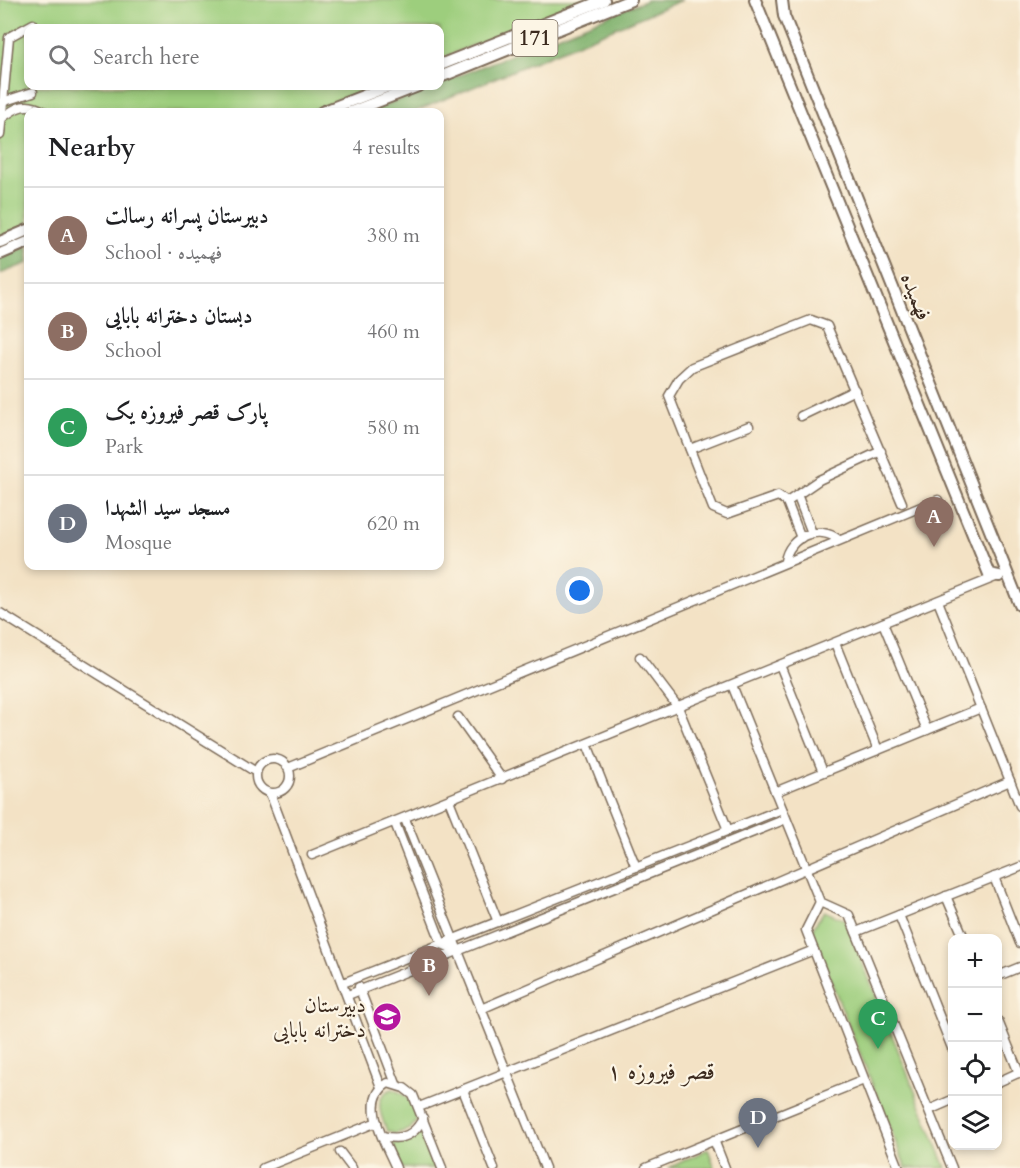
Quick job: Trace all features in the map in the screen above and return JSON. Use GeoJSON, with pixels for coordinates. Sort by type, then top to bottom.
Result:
{"type":"FeatureCollection","features":[{"type":"Feature","properties":{"kind":"main road","name":"171"},"geometry":{"type":"LineString","coordinates":[[444,63],[604,0]]}},
{"type":"Feature","properties":{"kind":"main road","name":"171"},"geometry":{"type":"LineString","coordinates":[[444,75],[631,0]]}},
{"type":"Feature","properties":{"kind":"main road","name":"فهمیده"},"geometry":{"type":"LineString","coordinates":[[755,0],[989,574],[1003,574]]}},
{"type":"Feature","properties":{"kind":"main road","name":"فهمیده"},"geometry":{"type":"LineString","coordinates":[[782,0],[784,16],[1003,574],[1020,605]]}},
{"type":"Feature","properties":{"kind":"main road"},"geometry":{"type":"LineString","coordinates":[[332,108],[379,90]]}},
{"type":"Feature","properties":{"kind":"main road"},"geometry":{"type":"LineString","coordinates":[[361,108],[408,90]]}},
{"type":"Feature","properties":{"kind":"main road"},"geometry":{"type":"LineString","coordinates":[[0,242],[24,232]]}},
{"type":"Feature","properties":{"kind":"main road"},"geometry":{"type":"LineString","coordinates":[[0,254],[24,244]]}},
{"type":"Feature","properties":{"kind":"street"},"geometry":{"type":"LineString","coordinates":[[0,135],[9,37],[24,29]]}},
{"type":"Feature","properties":{"kind":"street"},"geometry":{"type":"LineString","coordinates":[[2,102],[33,92]]}},
{"type":"Feature","properties":{"kind":"street"},"geometry":{"type":"LineString","coordinates":[[1,119],[24,105],[34,105],[39,108]]}},
{"type":"Feature","properties":{"kind":"street"},"geometry":{"type":"LineString","coordinates":[[801,538],[787,502],[778,496],[727,514],[714,508],[669,396],[679,380],[692,367],[811,320],[827,326],[902,503]]}},
{"type":"Feature","properties":{"kind":"street"},"geometry":{"type":"LineString","coordinates":[[801,416],[855,390]]}},
{"type":"Feature","properties":{"kind":"street"},"geometry":{"type":"LineString","coordinates":[[690,449],[749,426]]}},
{"type":"Feature","properties":{"kind":"street"},"geometry":{"type":"LineString","coordinates":[[787,502],[798,497],[819,480],[880,451]]}},
{"type":"Feature","properties":{"kind":"street"},"geometry":{"type":"LineString","coordinates":[[798,497],[812,533]]}},
{"type":"Feature","properties":{"kind":"street"},"geometry":{"type":"LineString","coordinates":[[288,768],[784,561],[938,500]]}},
{"type":"Feature","properties":{"kind":"street"},"geometry":{"type":"LineString","coordinates":[[784,561],[786,553],[801,538],[812,533],[831,533],[839,540]]}},
{"type":"Feature","properties":{"kind":"street"},"geometry":{"type":"LineString","coordinates":[[312,855],[1003,574]]}},
{"type":"Feature","properties":{"kind":"street"},"geometry":{"type":"LineString","coordinates":[[939,601],[1020,806]]}},
{"type":"Feature","properties":{"kind":"street"},"geometry":{"type":"LineString","coordinates":[[0,613],[256,772]]}},
{"type":"Feature","properties":{"kind":"street"},"geometry":{"type":"LineString","coordinates":[[883,623],[927,730]]}},
{"type":"Feature","properties":{"kind":"street"},"geometry":{"type":"LineString","coordinates":[[835,643],[878,750]]}},
{"type":"Feature","properties":{"kind":"street"},"geometry":{"type":"LineString","coordinates":[[640,657],[678,707],[728,830]]}},
{"type":"Feature","properties":{"kind":"street"},"geometry":{"type":"LineString","coordinates":[[780,665],[823,772]]}},
{"type":"Feature","properties":{"kind":"street"},"geometry":{"type":"LineString","coordinates":[[732,685],[820,902],[849,915],[952,1168]]}},
{"type":"Feature","properties":{"kind":"street"},"geometry":{"type":"LineString","coordinates":[[775,792],[981,708]]}},
{"type":"Feature","properties":{"kind":"street"},"geometry":{"type":"LineString","coordinates":[[458,717],[502,779]]}},
{"type":"Feature","properties":{"kind":"street"},"geometry":{"type":"LineString","coordinates":[[587,744],[636,867]]}},
{"type":"Feature","properties":{"kind":"street"},"geometry":{"type":"LineString","coordinates":[[270,794],[286,789],[291,778],[288,768],[274,759],[263,762],[256,772],[257,783],[270,794],[381,1087]]}},
{"type":"Feature","properties":{"kind":"street"},"geometry":{"type":"LineString","coordinates":[[481,1009],[1010,782]]}},
{"type":"Feature","properties":{"kind":"street"},"geometry":{"type":"LineString","coordinates":[[449,801],[498,922]]}},
{"type":"Feature","properties":{"kind":"street"},"geometry":{"type":"LineString","coordinates":[[343,983],[782,809]]}},
{"type":"Feature","properties":{"kind":"street"},"geometry":{"type":"LineString","coordinates":[[405,819],[545,1168]]}},
{"type":"Feature","properties":{"kind":"street"},"geometry":{"type":"LineString","coordinates":[[348,995],[786,819]]}},
{"type":"Feature","properties":{"kind":"street"},"geometry":{"type":"LineString","coordinates":[[395,823],[442,944],[458,951]]}},
{"type":"Feature","properties":{"kind":"street"},"geometry":{"type":"LineString","coordinates":[[856,932],[1020,867]]}},
{"type":"Feature","properties":{"kind":"street"},"geometry":{"type":"LineString","coordinates":[[994,877],[1020,943]]}},
{"type":"Feature","properties":{"kind":"street"},"geometry":{"type":"LineString","coordinates":[[946,896],[962,934]]}},
{"type":"Feature","properties":{"kind":"street"},"geometry":{"type":"LineString","coordinates":[[820,902],[806,930],[899,1168]]}},
{"type":"Feature","properties":{"kind":"street"},"geometry":{"type":"LineString","coordinates":[[899,915],[950,1042]]}},
{"type":"Feature","properties":{"kind":"street"},"geometry":{"type":"LineString","coordinates":[[419,1107],[814,950]]}},
{"type":"Feature","properties":{"kind":"street"},"geometry":{"type":"LineString","coordinates":[[1002,974],[1020,967]]}},
{"type":"Feature","properties":{"kind":"street"},"geometry":{"type":"LineString","coordinates":[[356,978],[396,1084]]}},
{"type":"Feature","properties":{"kind":"street"},"geometry":{"type":"LineString","coordinates":[[1002,1031],[1019,1073],[1002,1080]]}},
{"type":"Feature","properties":{"kind":"street"},"geometry":{"type":"LineString","coordinates":[[646,1168],[864,1080]]}},
{"type":"Feature","properties":{"kind":"street"},"geometry":{"type":"LineString","coordinates":[[396,1168],[377,1122],[374,1103],[381,1087],[388,1083],[396,1084],[413,1095],[442,1168]]}},
{"type":"Feature","properties":{"kind":"street"},"geometry":{"type":"LineString","coordinates":[[463,1090],[494,1168]]}},
{"type":"Feature","properties":{"kind":"street"},"geometry":{"type":"LineString","coordinates":[[929,1110],[948,1102]]}},
{"type":"Feature","properties":{"kind":"street"},"geometry":{"type":"LineString","coordinates":[[383,1136],[405,1137],[418,1128],[423,1118]]}},
{"type":"Feature","properties":{"kind":"street"},"geometry":{"type":"LineString","coordinates":[[263,1168],[377,1122]]}},
{"type":"Feature","properties":{"kind":"street"},"geometry":{"type":"LineString","coordinates":[[714,1140],[725,1168]]}},
{"type":"Feature","properties":{"kind":"street"},"geometry":{"type":"LineString","coordinates":[[340,1152],[352,1168]]}},
{"type":"Feature","properties":{"kind":"green space"},"geometry":{"type":"Polygon","coordinates":[[[0,0],[584,0],[444,57],[444,24],[24,24],[24,90],[364,90],[317,108],[24,108],[24,228],[0,238],[0,0]]]}},
{"type":"Feature","properties":{"kind":"green space"},"geometry":{"type":"Polygon","coordinates":[[[647,0],[682,0],[424,108],[379,108],[424,90],[444,90],[444,82],[647,0]]]}},
{"type":"Feature","properties":{"kind":"green space"},"geometry":{"type":"Polygon","coordinates":[[[24,248],[24,265],[0,274],[0,258],[24,248]]]}},
{"type":"Feature","properties":{"kind":"green space"},"geometry":{"type":"Polygon","coordinates":[[[824,911],[845,920],[946,1168],[906,1168],[811,931],[824,911]]]}},
{"type":"Feature","properties":{"kind":"green space"},"geometry":{"type":"Polygon","coordinates":[[[392,1089],[410,1101],[416,1116],[416,1122],[410,1129],[395,1134],[387,1131],[380,1107],[382,1097],[392,1089]]]}},
{"type":"Feature","properties":{"kind":"green space"},"geometry":{"type":"Polygon","coordinates":[[[423,1128],[438,1168],[402,1168],[392,1142],[409,1141],[423,1128]]]}},
{"type":"Feature","properties":{"kind":"green space"},"geometry":{"type":"Polygon","coordinates":[[[708,1149],[715,1168],[669,1168],[708,1149]]]}},
{"type":"Feature","properties":{"kind":"place","name":"دبیرستان پسرانه رسالت"},"geometry":{"type":"Point","coordinates":[934,547]}},
{"type":"Feature","properties":{"kind":"place","name":"دبستان دخترانه بابایی"},"geometry":{"type":"Point","coordinates":[429,996]}},
{"type":"Feature","properties":{"kind":"place","name":"دبیرستان دخترانه بابایی"},"geometry":{"type":"Point","coordinates":[387,1017]}},
{"type":"Feature","properties":{"kind":"place","name":"پارک قصر فیروزه یک"},"geometry":{"type":"Point","coordinates":[878,1049]}},
{"type":"Feature","properties":{"kind":"place","name":"مسجد سید الشهدا"},"geometry":{"type":"Point","coordinates":[758,1148]}},
{"type":"Feature","properties":{"kind":"district","name":"قصر فیروزه ۱"},"geometry":{"type":"Point","coordinates":[661,1071]}}]}
